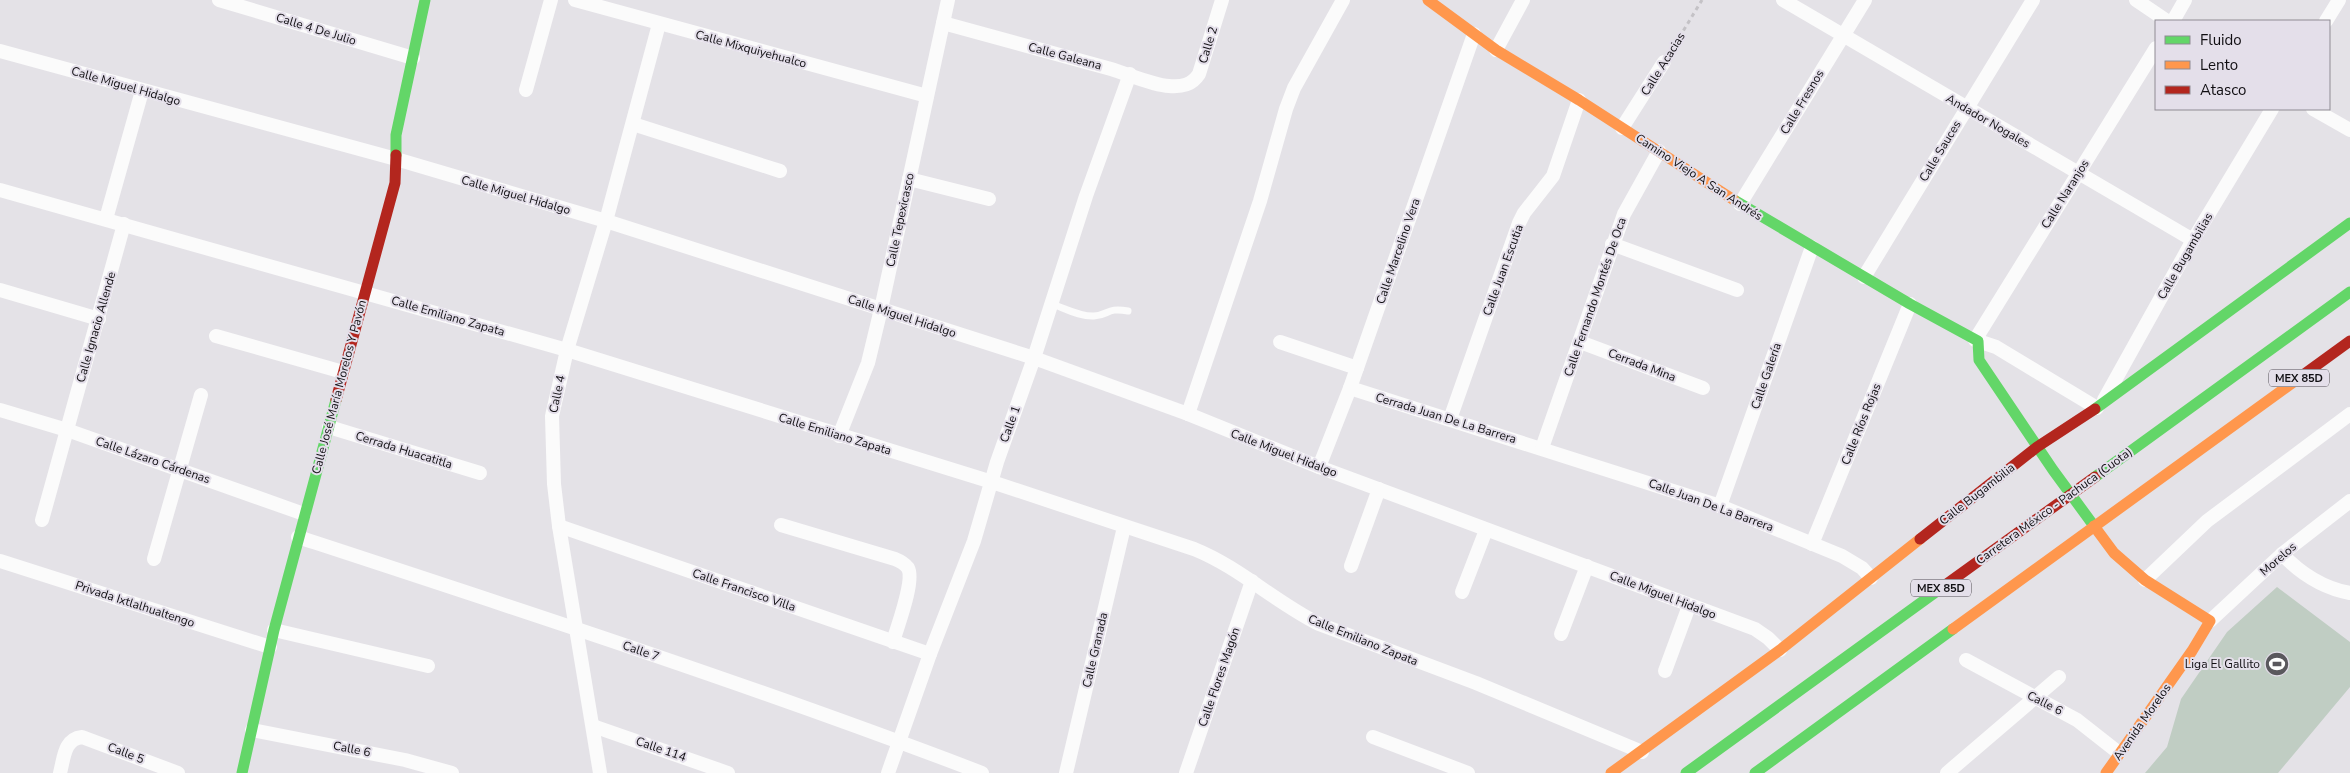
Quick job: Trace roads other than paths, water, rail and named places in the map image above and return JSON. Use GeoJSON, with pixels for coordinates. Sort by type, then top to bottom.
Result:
{"type":"FeatureCollection","features":[{"type":"Feature","properties":{"kind":"main road","name":"Calle José María Morelos Y Pavón"},"geometry":{"type":"LineString","coordinates":[[242,773],[274,630],[298,537],[395,182],[396,135],[425,0]]}},
{"type":"Feature","properties":{"kind":"main road","name":"Camino Viejo A San Andrés"},"geometry":{"type":"LineString","coordinates":[[1428,0],[1496,50],[1579,100],[1740,204],[1910,304],[1976,340]]}},
{"type":"Feature","properties":{"kind":"main road","name":"Calle Bugambilia"},"geometry":{"type":"LineString","coordinates":[[1611,773],[1780,650],[2038,447],[2099,407],[2350,223]]}},
{"type":"Feature","properties":{"kind":"main road","name":"Carretera México - Pachuca (Cuota)"},"geometry":{"type":"LineString","coordinates":[[1686,773],[2350,292]]}},
{"type":"Feature","properties":{"kind":"main road"},"geometry":{"type":"LineString","coordinates":[[1976,340],[1976,351],[1979,360],[2114,554],[2145,580],[2210,621]]}},
{"type":"Feature","properties":{"kind":"main road","name":"MEX 85D"},"geometry":{"type":"LineString","coordinates":[[1755,773],[2350,341]]}},
{"type":"Feature","properties":{"kind":"main road","name":"Avenida Morelos"},"geometry":{"type":"LineString","coordinates":[[2106,773],[2192,651],[2210,621]]}},
{"type":"Feature","properties":{"kind":"street","name":"Calle 4 De Julio"},"geometry":{"type":"LineString","coordinates":[[220,0],[413,58]]}},
{"type":"Feature","properties":{"kind":"street"},"geometry":{"type":"LineString","coordinates":[[526,90],[551,0]]}},
{"type":"Feature","properties":{"kind":"street","name":"Calle Mixquiyehualco"},"geometry":{"type":"LineString","coordinates":[[575,0],[927,96]]}},
{"type":"Feature","properties":{"kind":"street","name":"Calle Tepexicasco"},"geometry":{"type":"LineString","coordinates":[[839,436],[868,363],[948,0]]}},
{"type":"Feature","properties":{"kind":"street","name":"Calle 2"},"geometry":{"type":"LineString","coordinates":[[1187,85],[1195,80],[1199,74],[1222,0]]}},
{"type":"Feature","properties":{"kind":"street"},"geometry":{"type":"LineString","coordinates":[[1188,414],[1260,201],[1294,88],[1343,0]]}},
{"type":"Feature","properties":{"kind":"street"},"geometry":{"type":"LineString","coordinates":[[1496,50],[1523,0]]}},
{"type":"Feature","properties":{"kind":"street","name":"Andador Nogales"},"geometry":{"type":"LineString","coordinates":[[1783,0],[2193,240]]}},
{"type":"Feature","properties":{"kind":"street","name":"Calle Fresnos"},"geometry":{"type":"LineString","coordinates":[[1740,204],[1865,0]]}},
{"type":"Feature","properties":{"kind":"street","name":"Calle Sauces"},"geometry":{"type":"LineString","coordinates":[[1864,277],[2033,0]]}},
{"type":"Feature","properties":{"kind":"street"},"geometry":{"type":"LineString","coordinates":[[2136,0],[2166,20]]}},
{"type":"Feature","properties":{"kind":"street"},"geometry":{"type":"LineString","coordinates":[[2174,20],[2185,0]]}},
{"type":"Feature","properties":{"kind":"street"},"geometry":{"type":"LineString","coordinates":[[2327,20],[2339,0]]}},
{"type":"Feature","properties":{"kind":"street","name":"Calle Galeana"},"geometry":{"type":"LineString","coordinates":[[944,23],[1167,86],[1187,85]]}},
{"type":"Feature","properties":{"kind":"street","name":"Calle 4"},"geometry":{"type":"LineString","coordinates":[[600,773],[559,526],[551,424],[567,350],[606,221],[659,24]]}},
{"type":"Feature","properties":{"kind":"street","name":"Calle Marcelino Vera"},"geometry":{"type":"LineString","coordinates":[[1319,467],[1350,388],[1474,34]]}},
{"type":"Feature","properties":{"kind":"street","name":"Calle Naranjos"},"geometry":{"type":"LineString","coordinates":[[1976,340],[2155,50]]}},
{"type":"Feature","properties":{"kind":"street","name":"Calle Miguel Hidalgo"},"geometry":{"type":"LineString","coordinates":[[0,51],[396,159],[606,221],[1034,358],[1188,414],[1379,490],[1755,629],[1780,650]]}},
{"type":"Feature","properties":{"kind":"street","name":"Calle Acacias"},"geometry":{"type":"LineString","coordinates":[[1622,128],[1664,62]]}},
{"type":"Feature","properties":{"kind":"street","name":"Calle 1"},"geometry":{"type":"LineString","coordinates":[[888,773],[930,654],[974,541],[1086,196],[1130,74]]}},
{"type":"Feature","properties":{"kind":"street"},"geometry":{"type":"LineString","coordinates":[[106,219],[142,91]]}},
{"type":"Feature","properties":{"kind":"street","name":"Calle Juan Escutia"},"geometry":{"type":"LineString","coordinates":[[1450,419],[1524,213],[1554,176],[1579,100]]}},
{"type":"Feature","properties":{"kind":"street","name":"Calle Bugambilias"},"geometry":{"type":"LineString","coordinates":[[2099,407],[2193,240],[2271,110]]}},
{"type":"Feature","properties":{"kind":"street"},"geometry":{"type":"LineString","coordinates":[[2315,110],[2350,130]]}},
{"type":"Feature","properties":{"kind":"street"},"geometry":{"type":"LineString","coordinates":[[633,124],[780,171]]}},
{"type":"Feature","properties":{"kind":"street","name":"Calle Fernando Montés De Oca"},"geometry":{"type":"LineString","coordinates":[[1542,448],[1580,342],[1612,244],[1624,214],[1659,151]]}},
{"type":"Feature","properties":{"kind":"street"},"geometry":{"type":"LineString","coordinates":[[909,180],[989,200]]}},
{"type":"Feature","properties":{"kind":"street","name":"Calle Emiliano Zapata"},"geometry":{"type":"LineString","coordinates":[[0,190],[567,350],[992,482],[1216,558],[1297,613],[1319,624],[1476,683],[1642,752]]}},
{"type":"Feature","properties":{"kind":"street","name":"Calle Ignacio Allende"},"geometry":{"type":"LineString","coordinates":[[42,520],[124,224]]}},
{"type":"Feature","properties":{"kind":"street"},"geometry":{"type":"LineString","coordinates":[[1612,244],[1737,290]]}},
{"type":"Feature","properties":{"kind":"street","name":"Calle Galería"},"geometry":{"type":"LineString","coordinates":[[1720,506],[1812,247]]}},
{"type":"Feature","properties":{"kind":"street"},"geometry":{"type":"LineString","coordinates":[[0,290],[99,319]]}},
{"type":"Feature","properties":{"kind":"street","name":"Calle Ríos Rojas"},"geometry":{"type":"LineString","coordinates":[[1812,544],[1910,304]]}},
{"type":"Feature","properties":{"kind":"street"},"geometry":{"type":"LineString","coordinates":[[216,336],[343,372]]}},
{"type":"Feature","properties":{"kind":"street","name":"Camino Viejo A San Andrés"},"geometry":{"type":"LineString","coordinates":[[1976,340],[1996,347],[2099,407]]}},
{"type":"Feature","properties":{"kind":"street"},"geometry":{"type":"LineString","coordinates":[[1280,342],[1357,368]]}},
{"type":"Feature","properties":{"kind":"street","name":"Cerrada Mina"},"geometry":{"type":"LineString","coordinates":[[1580,342],[1704,388]]}},
{"type":"Feature","properties":{"kind":"street","name":"Cerrada Juan De La Barrera"},"geometry":{"type":"LineString","coordinates":[[1350,388],[1542,448]]}},
{"type":"Feature","properties":{"kind":"street"},"geometry":{"type":"LineString","coordinates":[[154,559],[201,395]]}},
{"type":"Feature","properties":{"kind":"street","name":"Calle Lázaro Cárdenas"},"geometry":{"type":"LineString","coordinates":[[0,410],[67,430],[304,514]]}},
{"type":"Feature","properties":{"kind":"street"},"geometry":{"type":"LineString","coordinates":[[2145,580],[2207,521],[2350,414]]}},
{"type":"Feature","properties":{"kind":"street","name":"Cerrada Huacatitla"},"geometry":{"type":"LineString","coordinates":[[329,427],[480,473]]}},
{"type":"Feature","properties":{"kind":"street","name":"Calle Juan De La Barrera"},"geometry":{"type":"LineString","coordinates":[[1542,448],[1720,506],[1852,560],[1871,578]]}},
{"type":"Feature","properties":{"kind":"street"},"geometry":{"type":"LineString","coordinates":[[1351,566],[1379,490]]}},
{"type":"Feature","properties":{"kind":"street","name":"Morelos"},"geometry":{"type":"LineString","coordinates":[[2210,621],[2282,554],[2350,501]]}},
{"type":"Feature","properties":{"kind":"street"},"geometry":{"type":"LineString","coordinates":[[781,525],[895,559],[908,568],[910,582],[893,642]]}},
{"type":"Feature","properties":{"kind":"street","name":"Calle Francisco Villa"},"geometry":{"type":"LineString","coordinates":[[559,526],[930,654]]}},
{"type":"Feature","properties":{"kind":"street","name":"Calle Granada"},"geometry":{"type":"LineString","coordinates":[[1066,773],[1124,527]]}},
{"type":"Feature","properties":{"kind":"street"},"geometry":{"type":"LineString","coordinates":[[1462,592],[1486,530]]}},
{"type":"Feature","properties":{"kind":"street","name":"Calle 7"},"geometry":{"type":"LineString","coordinates":[[298,537],[577,629],[899,741],[982,773]]}},
{"type":"Feature","properties":{"kind":"street"},"geometry":{"type":"LineString","coordinates":[[2282,554],[2295,568],[2311,578],[2325,586],[2350,594]]}},
{"type":"Feature","properties":{"kind":"street","name":"Privada Ixtlalhualtengo"},"geometry":{"type":"LineString","coordinates":[[0,561],[270,647]]}},
{"type":"Feature","properties":{"kind":"street"},"geometry":{"type":"LineString","coordinates":[[1561,634],[1587,566]]}},
{"type":"Feature","properties":{"kind":"street","name":"Calle Flores Magón"},"geometry":{"type":"LineString","coordinates":[[1186,773],[1252,581]]}},
{"type":"Feature","properties":{"kind":"street"},"geometry":{"type":"LineString","coordinates":[[1665,671],[1689,606]]}},
{"type":"Feature","properties":{"kind":"street"},"geometry":{"type":"LineString","coordinates":[[274,630],[428,666]]}},
{"type":"Feature","properties":{"kind":"street","name":"Calle 6"},"geometry":{"type":"LineString","coordinates":[[1966,660],[2077,720],[2119,754]]}},
{"type":"Feature","properties":{"kind":"street"},"geometry":{"type":"LineString","coordinates":[[1947,773],[2036,699],[2059,677]]}},
{"type":"Feature","properties":{"kind":"street","name":"Calle 114"},"geometry":{"type":"LineString","coordinates":[[593,726],[728,773]]}},
{"type":"Feature","properties":{"kind":"street","name":"Calle 6"},"geometry":{"type":"LineString","coordinates":[[252,730],[405,760],[452,773]]}},
{"type":"Feature","properties":{"kind":"street"},"geometry":{"type":"LineString","coordinates":[[1373,737],[1468,773]]}},
{"type":"Feature","properties":{"kind":"street","name":"Calle 5"},"geometry":{"type":"LineString","coordinates":[[60,773],[66,748],[74,738],[89,738],[178,773]]}},
{"type":"Feature","properties":{"kind":"lane"},"geometry":{"type":"LineString","coordinates":[[1052,304],[1088,316],[1095,316],[1112,309],[1128,312]]}},
{"type":"Feature","properties":{"kind":"place","name":"Liga El Gallito"},"geometry":{"type":"Point","coordinates":[2277,664]}}]}
